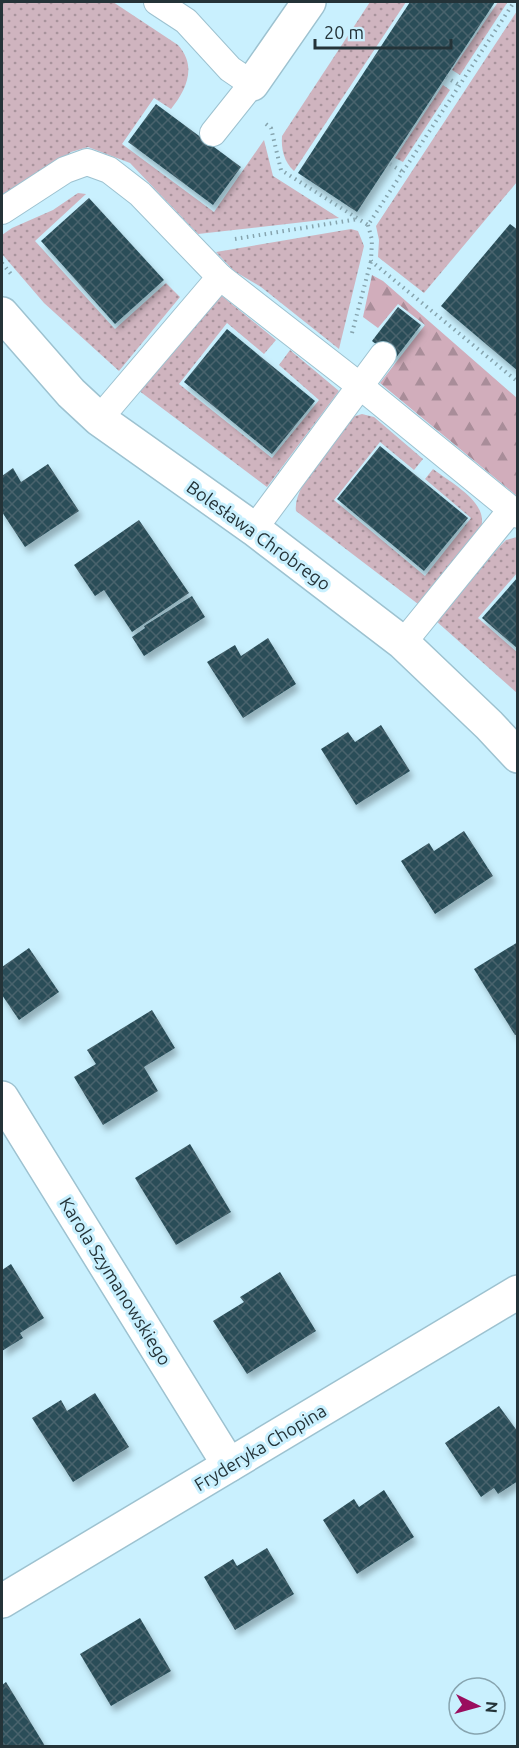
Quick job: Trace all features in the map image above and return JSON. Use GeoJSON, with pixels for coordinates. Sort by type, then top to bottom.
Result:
{"type":"FeatureCollection","features":[{"type":"Feature","properties":{"kind":"street"},"geometry":{"type":"LineString","coordinates":[[246,91],[309,2]]}},
{"type":"Feature","properties":{"kind":"street","name":"Bolesława Chrobrego"},"geometry":{"type":"LineString","coordinates":[[2,314],[71,393],[99,419],[254,529],[403,644],[489,725],[518,756]]}},
{"type":"Feature","properties":{"kind":"street","name":"Karola Szymanowskiego"},"geometry":{"type":"LineString","coordinates":[[2,1098],[230,1465]]}},
{"type":"Feature","properties":{"kind":"street","name":"Fryderyka Chopina"},"geometry":{"type":"LineString","coordinates":[[2,1601],[518,1292]]}},
{"type":"Feature","properties":{"kind":"lane"},"geometry":{"type":"LineString","coordinates":[[157,2],[186,21],[230,69],[246,91],[213,132]]}},
{"type":"Feature","properties":{"kind":"lane"},"geometry":{"type":"LineString","coordinates":[[2,211],[65,170],[87,162],[109,170],[140,194],[195,254],[220,277],[335,366],[514,512],[403,644]]}},
{"type":"Feature","properties":{"kind":"lane"},"geometry":{"type":"LineString","coordinates":[[99,419],[220,277]]}},
{"type":"Feature","properties":{"kind":"lane"},"geometry":{"type":"LineString","coordinates":[[254,529],[383,355]]}},
{"type":"Feature","properties":{"kind":"path"},"geometry":{"type":"LineString","coordinates":[[368,225],[514,2]]}},
{"type":"Feature","properties":{"kind":"path"},"geometry":{"type":"LineString","coordinates":[[447,77],[459,85]]}},
{"type":"Feature","properties":{"kind":"path"},"geometry":{"type":"LineString","coordinates":[[246,91],[271,128],[281,170],[368,225],[372,240],[370,261],[349,347],[335,366]]}},
{"type":"Feature","properties":{"kind":"path"},"geometry":{"type":"LineString","coordinates":[[390,164],[403,172]]}},
{"type":"Feature","properties":{"kind":"path"},"geometry":{"type":"LineString","coordinates":[[195,254],[206,243],[359,219]]}},
{"type":"Feature","properties":{"kind":"path"},"geometry":{"type":"LineString","coordinates":[[370,261],[518,382]]}},
{"type":"Feature","properties":{"kind":"shaded area"},"geometry":{"type":"Polygon","coordinates":[[[2,2],[113,2],[178,45],[184,53],[188,69],[188,77],[182,94],[171,109],[154,98],[122,144],[214,212],[264,140],[273,176],[339,218],[198,234],[130,163],[88,147],[71,152],[30,182],[2,197],[2,2]]]}},
{"type":"Feature","properties":{"kind":"shaded area"},"geometry":{"type":"Polygon","coordinates":[[[370,2],[406,2],[294,171],[284,155],[282,136],[370,2]]]}},
{"type":"Feature","properties":{"kind":"shaded area"},"geometry":{"type":"Polygon","coordinates":[[[498,2],[507,3],[460,75],[452,70],[498,2]]]}},
{"type":"Feature","properties":{"kind":"shaded area"},"geometry":{"type":"Polygon","coordinates":[[[517,11],[517,182],[424,293],[378,257],[379,240],[376,226],[517,11]]]}},
{"type":"Feature","properties":{"kind":"shaded area"},"geometry":{"type":"Polygon","coordinates":[[[443,85],[450,90],[403,162],[395,158],[443,85]]]}},
{"type":"Feature","properties":{"kind":"shaded area"},"geometry":{"type":"Polygon","coordinates":[[[78,193],[86,194],[35,241],[115,329],[166,283],[180,297],[119,371],[44,303],[2,254],[2,235],[12,228],[53,210],[78,193]]]}},
{"type":"Feature","properties":{"kind":"shaded area"},"geometry":{"type":"Polygon","coordinates":[[[351,229],[358,231],[364,246],[339,349],[261,287],[234,271],[216,252],[351,229]]]}},
{"type":"Feature","properties":{"kind":"shaded area"},"geometry":{"type":"Polygon","coordinates":[[[222,296],[276,340],[264,354],[227,323],[179,384],[272,458],[319,400],[279,365],[290,350],[339,391],[267,487],[138,390],[215,298],[222,296]]]}},
{"type":"Feature","properties":{"kind":"shaded area"},"geometry":{"type":"Polygon","coordinates":[[[362,414],[374,417],[423,459],[414,470],[380,442],[334,500],[425,576],[471,518],[425,479],[433,469],[467,494],[479,510],[482,519],[481,528],[418,604],[296,511],[301,489],[308,476],[352,417],[362,414]]]}},
{"type":"Feature","properties":{"kind":"shaded area"},"geometry":{"type":"Polygon","coordinates":[[[517,537],[517,573],[478,618],[517,652],[517,693],[436,621],[499,547],[506,540],[517,537]]]}},
{"type":"Feature","properties":{"kind":"green space"},"geometry":{"type":"Polygon","coordinates":[[[372,275],[383,281],[517,398],[517,496],[380,383],[425,325],[398,304],[378,328],[363,317],[372,275]]]}},
{"type":"Feature","properties":{"kind":"building"},"geometry":{"type":"Polygon","coordinates":[[[410,2],[495,2],[357,212],[298,173],[410,2]]]}},
{"type":"Feature","properties":{"kind":"building"},"geometry":{"type":"Polygon","coordinates":[[[156,104],[241,167],[213,205],[128,142],[156,104]]]}},
{"type":"Feature","properties":{"kind":"building"},"geometry":{"type":"Polygon","coordinates":[[[89,198],[164,280],[115,324],[41,241],[89,198]]]}},
{"type":"Feature","properties":{"kind":"building"},"geometry":{"type":"Polygon","coordinates":[[[510,224],[518,230],[518,371],[441,306],[510,224]]]}},
{"type":"Feature","properties":{"kind":"building"},"geometry":{"type":"Polygon","coordinates":[[[398,307],[421,325],[395,359],[372,341],[398,307]]]}},
{"type":"Feature","properties":{"kind":"building"},"geometry":{"type":"Polygon","coordinates":[[[227,329],[315,401],[272,454],[184,382],[227,329]]]}},
{"type":"Feature","properties":{"kind":"building"},"geometry":{"type":"Polygon","coordinates":[[[380,446],[468,518],[424,571],[337,499],[380,446]]]}},
{"type":"Feature","properties":{"kind":"building"},"geometry":{"type":"Polygon","coordinates":[[[48,464],[79,511],[25,547],[2,512],[2,476],[13,468],[21,482],[48,464]]]}},
{"type":"Feature","properties":{"kind":"building"},"geometry":{"type":"Polygon","coordinates":[[[139,520],[189,593],[132,632],[104,590],[95,596],[74,565],[139,520]]]}},
{"type":"Feature","properties":{"kind":"building"},"geometry":{"type":"Polygon","coordinates":[[[518,577],[518,649],[482,618],[518,577]]]}},
{"type":"Feature","properties":{"kind":"building"},"geometry":{"type":"Polygon","coordinates":[[[192,596],[205,617],[144,656],[132,637],[145,628],[144,626],[192,596]]]}},
{"type":"Feature","properties":{"kind":"building"},"geometry":{"type":"Polygon","coordinates":[[[268,638],[296,684],[243,718],[207,662],[235,645],[241,656],[268,638]]]}},
{"type":"Feature","properties":{"kind":"building"},"geometry":{"type":"Polygon","coordinates":[[[381,725],[410,771],[356,805],[321,749],[348,732],[355,742],[381,725]]]}},
{"type":"Feature","properties":{"kind":"building"},"geometry":{"type":"Polygon","coordinates":[[[464,831],[493,876],[435,914],[401,861],[429,843],[434,851],[464,831]]]}},
{"type":"Feature","properties":{"kind":"building"},"geometry":{"type":"Polygon","coordinates":[[[518,942],[518,1034],[515,1035],[474,969],[518,942]]]}},
{"type":"Feature","properties":{"kind":"building"},"geometry":{"type":"Polygon","coordinates":[[[29,948],[59,992],[19,1020],[2,995],[2,967],[29,948]]]}},
{"type":"Feature","properties":{"kind":"building"},"geometry":{"type":"Polygon","coordinates":[[[152,1010],[175,1048],[144,1067],[158,1091],[103,1125],[74,1077],[96,1064],[87,1050],[152,1010]]]}},
{"type":"Feature","properties":{"kind":"building"},"geometry":{"type":"Polygon","coordinates":[[[190,1144],[231,1212],[176,1245],[135,1178],[190,1144]]]}},
{"type":"Feature","properties":{"kind":"building"},"geometry":{"type":"Polygon","coordinates":[[[11,1264],[44,1318],[20,1333],[23,1338],[2,1351],[2,1270],[11,1264]]]}},
{"type":"Feature","properties":{"kind":"building"},"geometry":{"type":"Polygon","coordinates":[[[280,1272],[316,1331],[247,1374],[213,1321],[244,1302],[240,1297],[280,1272]]]}},
{"type":"Feature","properties":{"kind":"building"},"geometry":{"type":"Polygon","coordinates":[[[95,1393],[129,1447],[73,1482],[32,1418],[61,1400],[67,1411],[95,1393]]]}},
{"type":"Feature","properties":{"kind":"building"},"geometry":{"type":"Polygon","coordinates":[[[499,1406],[518,1432],[518,1481],[498,1494],[494,1488],[481,1497],[445,1443],[499,1406]]]}},
{"type":"Feature","properties":{"kind":"building"},"geometry":{"type":"Polygon","coordinates":[[[384,1490],[414,1537],[357,1574],[323,1520],[354,1499],[359,1507],[384,1490]]]}},
{"type":"Feature","properties":{"kind":"building"},"geometry":{"type":"Polygon","coordinates":[[[267,1548],[294,1594],[235,1630],[204,1577],[233,1559],[237,1566],[267,1548]]]}},
{"type":"Feature","properties":{"kind":"building"},"geometry":{"type":"Polygon","coordinates":[[[140,1618],[171,1671],[111,1706],[80,1654],[140,1618]]]}},
{"type":"Feature","properties":{"kind":"building"},"geometry":{"type":"Polygon","coordinates":[[[6,1682],[45,1746],[2,1746],[2,1685],[6,1682]]]}}]}
